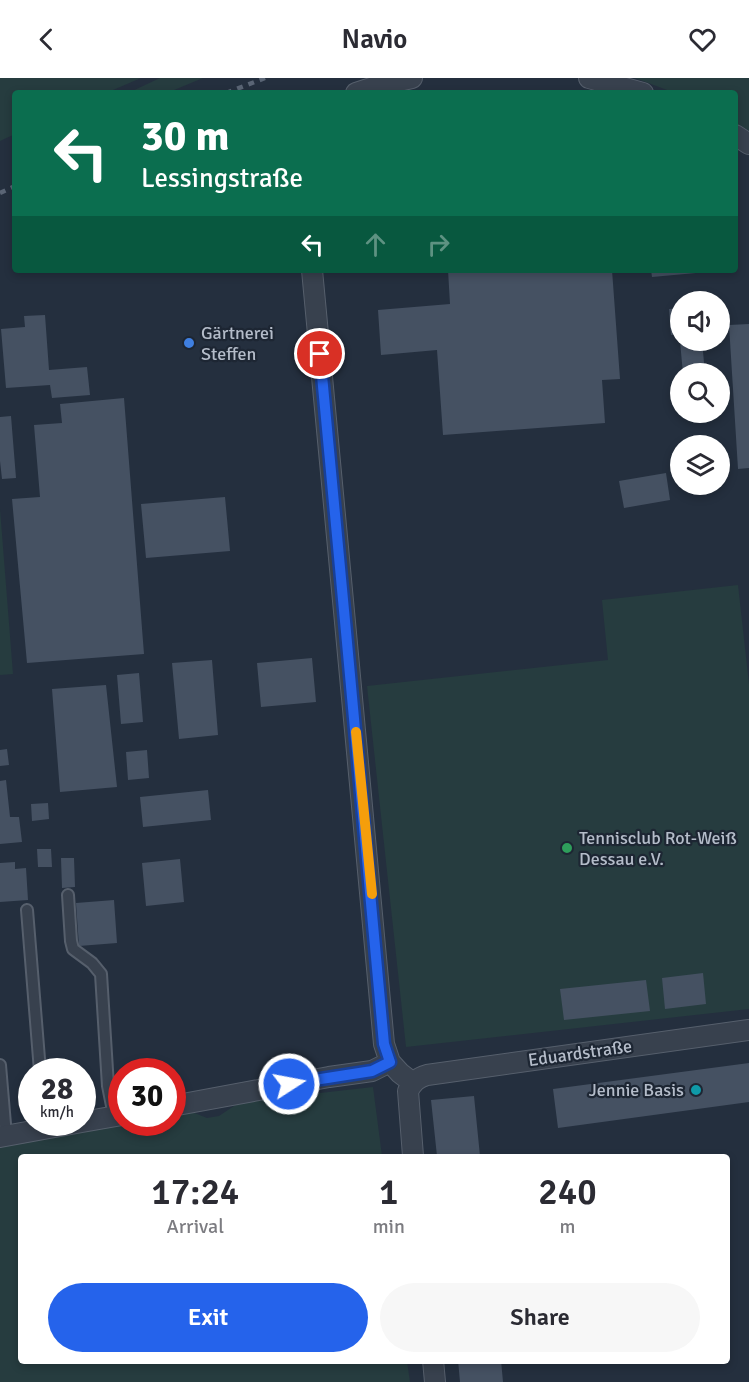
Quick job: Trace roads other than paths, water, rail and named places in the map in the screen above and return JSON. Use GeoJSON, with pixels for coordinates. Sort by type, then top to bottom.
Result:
{"type":"FeatureCollection","features":[{"type":"Feature","properties":{"kind":"street"},"geometry":{"type":"LineString","coordinates":[[365,90],[412,78]]}},
{"type":"Feature","properties":{"kind":"street"},"geometry":{"type":"LineString","coordinates":[[589,78],[632,90]]}},
{"type":"Feature","properties":{"kind":"street"},"geometry":{"type":"LineString","coordinates":[[312,273],[384,1044],[390,1062],[413,1083],[408,1092],[413,1154]]}},
{"type":"Feature","properties":{"kind":"street","name":"Eduardstraße"},"geometry":{"type":"LineString","coordinates":[[413,1083],[419,1077],[427,1075],[749,1030]]}},
{"type":"Feature","properties":{"kind":"street"},"geometry":{"type":"LineString","coordinates":[[186,1103],[372,1071],[390,1062]]}},
{"type":"Feature","properties":{"kind":"street"},"geometry":{"type":"LineString","coordinates":[[3,1136],[18,1132]]}},
{"type":"Feature","properties":{"kind":"street"},"geometry":{"type":"LineString","coordinates":[[433,1364],[435,1382]]}},
{"type":"Feature","properties":{"kind":"lane"},"geometry":{"type":"LineString","coordinates":[[68,895],[71,941],[74,949],[92,963],[101,974],[108,1086]]}},
{"type":"Feature","properties":{"kind":"lane"},"geometry":{"type":"LineString","coordinates":[[27,910],[39,1058]]}},
{"type":"Feature","properties":{"kind":"lane"},"geometry":{"type":"LineString","coordinates":[[0,1065],[3,1136]]}},
{"type":"Feature","properties":{"kind":"railway"},"geometry":{"type":"LineString","coordinates":[[234,90],[265,78]]}},
{"type":"Feature","properties":{"kind":"railway"},"geometry":{"type":"LineString","coordinates":[[0,193],[12,187]]}},
{"type":"Feature","properties":{"kind":"place","name":"Gärtnerei Steffen"},"geometry":{"type":"Point","coordinates":[189,343]}},
{"type":"Feature","properties":{"kind":"place","name":"Tennisclub Rot-Weiß Dessau e.V."},"geometry":{"type":"Point","coordinates":[567,848]}},
{"type":"Feature","properties":{"kind":"place","name":"Jennie Basis"},"geometry":{"type":"Point","coordinates":[696,1090]}}]}
